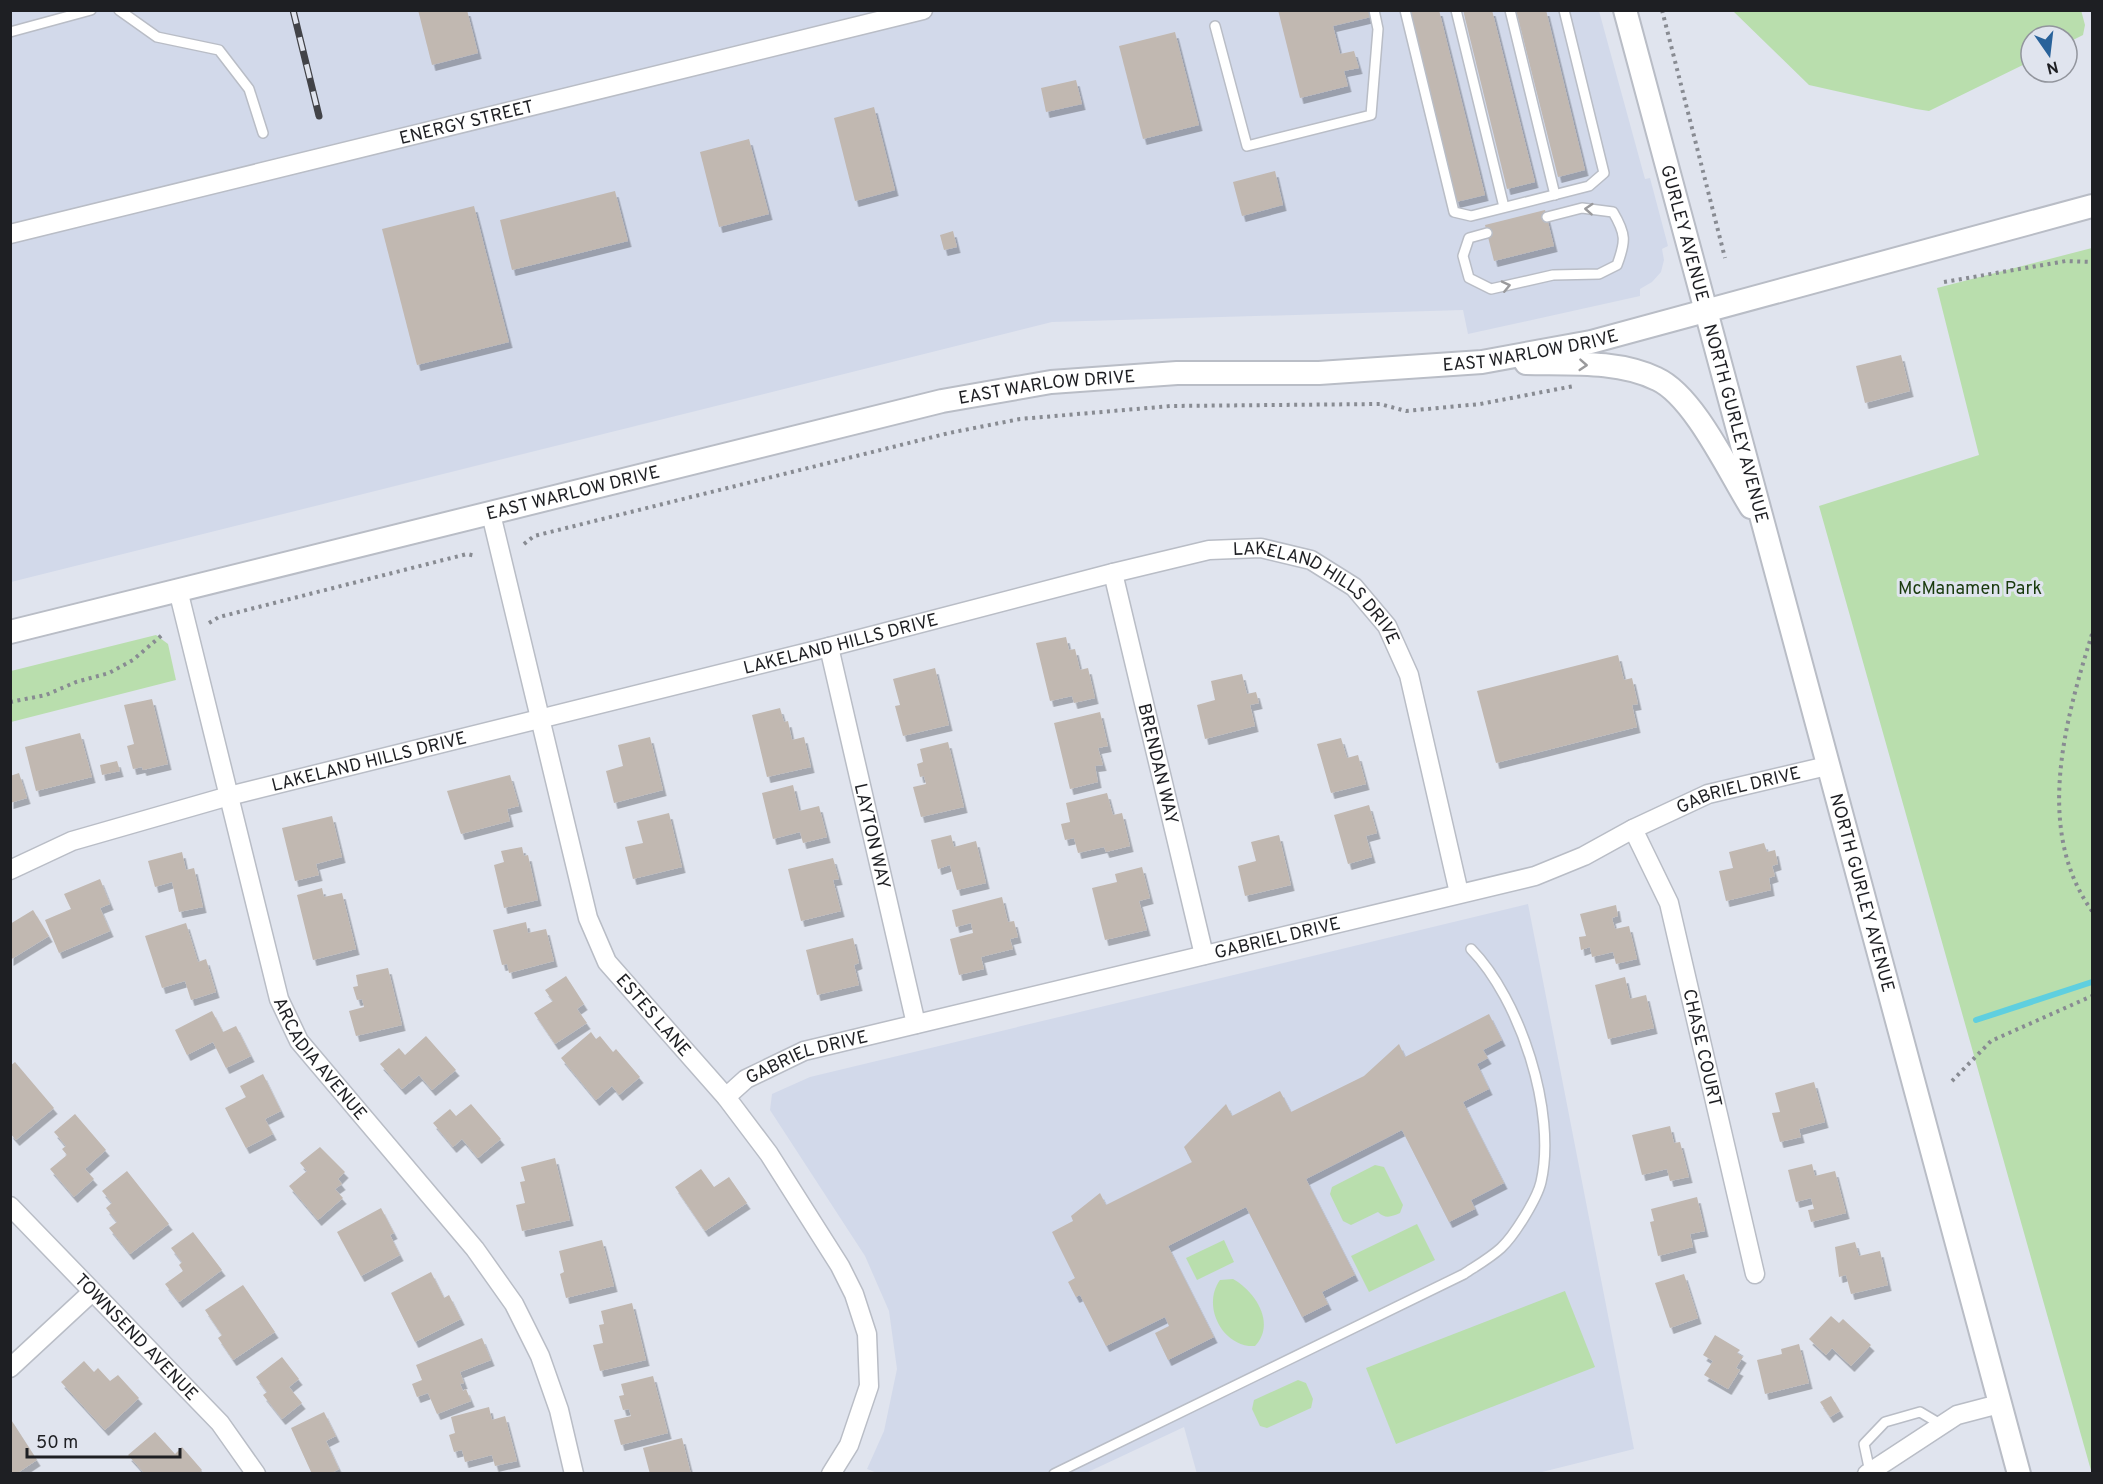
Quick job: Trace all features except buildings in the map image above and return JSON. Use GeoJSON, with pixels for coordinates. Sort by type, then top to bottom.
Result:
{"type":"FeatureCollection","features":[{"type":"Feature","properties":{"kind":"street","name":"ENERGY STREET"},"geometry":{"type":"LineString","coordinates":[[10,234],[923,10]]}},
{"type":"Feature","properties":{"kind":"street","name":"GURLEY AVENUE"},"geometry":{"type":"LineString","coordinates":[[1625,10],[1707,312]]}},
{"type":"Feature","properties":{"kind":"street","name":"EAST WARLOW DRIVE"},"geometry":{"type":"LineString","coordinates":[[10,632],[942,401],[1052,382],[1177,373],[1319,373],[1482,362],[1591,342],[2092,206]]}},
{"type":"Feature","properties":{"kind":"street","name":"NORTH GURLEY AVENUE"},"geometry":{"type":"LineString","coordinates":[[1707,312],[1827,766],[2019,1473]]}},
{"type":"Feature","properties":{"kind":"street"},"geometry":{"type":"LineString","coordinates":[[1482,362],[1585,364],[1637,371],[1660,380],[1690,407],[1765,532]]}},
{"type":"Feature","properties":{"kind":"street","name":"ESTES LANE"},"geometry":{"type":"LineString","coordinates":[[491,514],[588,918],[607,962],[726,1097],[770,1154],[840,1266],[854,1294],[867,1334],[869,1386],[849,1445],[831,1473]]}},
{"type":"Feature","properties":{"kind":"street","name":"LAKELAND HILLS DRIVE"},"geometry":{"type":"LineString","coordinates":[[10,870],[72,841],[229,796],[829,647],[1113,573],[1209,550],[1261,548],[1311,560],[1354,587],[1388,626],[1409,675],[1459,893]]}},
{"type":"Feature","properties":{"kind":"street","name":"BRENDAN WAY"},"geometry":{"type":"LineString","coordinates":[[1113,573],[1204,955]]}},
{"type":"Feature","properties":{"kind":"street","name":"ARCADIA AVENUE"},"geometry":{"type":"LineString","coordinates":[[178,590],[279,999],[299,1041],[475,1249],[514,1304],[540,1356],[559,1410],[574,1473]]}},
{"type":"Feature","properties":{"kind":"street","name":"LAYTON WAY"},"geometry":{"type":"LineString","coordinates":[[829,647],[916,1024]]}},
{"type":"Feature","properties":{"kind":"street","name":"GABRIEL DRIVE"},"geometry":{"type":"LineString","coordinates":[[726,1097],[746,1079],[804,1050],[1535,876],[1584,856],[1633,829],[1708,794],[1827,766]]}},
{"type":"Feature","properties":{"kind":"street","name":"CHASE COURT"},"geometry":{"type":"LineString","coordinates":[[1633,829],[1669,903],[1755,1274]]}},
{"type":"Feature","properties":{"kind":"street","name":"TOWNSEND AVENUE"},"geometry":{"type":"LineString","coordinates":[[10,1206],[220,1423],[256,1473]]}},
{"type":"Feature","properties":{"kind":"street"},"geometry":{"type":"LineString","coordinates":[[10,1368],[92,1292]]}},
{"type":"Feature","properties":{"kind":"street"},"geometry":{"type":"LineString","coordinates":[[1869,1473],[1957,1415],[1999,1404]]}},
{"type":"Feature","properties":{"kind":"lane"},"geometry":{"type":"LineString","coordinates":[[10,32],[91,10]]}},
{"type":"Feature","properties":{"kind":"lane"},"geometry":{"type":"LineString","coordinates":[[118,10],[157,37],[219,50],[249,89],[263,133]]}},
{"type":"Feature","properties":{"kind":"lane"},"geometry":{"type":"LineString","coordinates":[[1215,26],[1247,146],[1371,115],[1378,29],[1374,10]]}},
{"type":"Feature","properties":{"kind":"lane"},"geometry":{"type":"LineString","coordinates":[[1404,10],[1454,212],[1471,216],[1589,186],[1604,173],[1564,10]]}},
{"type":"Feature","properties":{"kind":"lane"},"geometry":{"type":"LineString","coordinates":[[1456,10],[1504,207]]}},
{"type":"Feature","properties":{"kind":"lane"},"geometry":{"type":"LineString","coordinates":[[1510,10],[1555,195]]}},
{"type":"Feature","properties":{"kind":"lane"},"geometry":{"type":"LineString","coordinates":[[1487,233],[1469,238],[1463,256],[1469,278],[1491,289],[1553,275],[1599,274],[1617,265],[1624,247],[1624,230],[1613,212],[1582,208],[1547,217]]}},
{"type":"Feature","properties":{"kind":"lane"},"geometry":{"type":"LineString","coordinates":[[1054,1473],[1464,1274],[1503,1247],[1532,1203],[1540,1182],[1544,1142],[1538,1092],[1528,1044],[1503,991],[1484,962],[1471,949]]}},
{"type":"Feature","properties":{"kind":"lane"},"geometry":{"type":"LineString","coordinates":[[1869,1473],[1864,1444],[1885,1422],[1920,1412],[1942,1425]]}},
{"type":"Feature","properties":{"kind":"path"},"geometry":{"type":"LineString","coordinates":[[1662,10],[1725,258]]}},
{"type":"Feature","properties":{"kind":"path"},"geometry":{"type":"LineString","coordinates":[[1944,282],[2066,261],[2092,262]]}},
{"type":"Feature","properties":{"kind":"path"},"geometry":{"type":"LineString","coordinates":[[524,544],[534,536],[949,433],[1020,419],[1171,406],[1380,404],[1406,411],[1480,404],[1584,383]]}},
{"type":"Feature","properties":{"kind":"path"},"geometry":{"type":"LineString","coordinates":[[209,623],[219,617],[466,554],[476,556]]}},
{"type":"Feature","properties":{"kind":"path"},"geometry":{"type":"LineString","coordinates":[[2092,634],[2078,680],[2064,748],[2059,804],[2062,844],[2072,871],[2092,911]]}},
{"type":"Feature","properties":{"kind":"path"},"geometry":{"type":"LineString","coordinates":[[10,702],[46,695],[76,682],[110,673],[133,660],[162,635]]}},
{"type":"Feature","properties":{"kind":"path"},"geometry":{"type":"LineString","coordinates":[[1952,1081],[1991,1041],[2092,996]]}},
{"type":"Feature","properties":{"kind":"shaded area"},"geometry":{"type":"Polygon","coordinates":[[[10,11],[1599,11],[1645,179],[1650,178],[1668,246],[1662,249],[1664,260],[1661,272],[1652,282],[1640,289],[1640,296],[1468,334],[1463,310],[1052,322],[11,582],[10,11]]]}},
{"type":"Feature","properties":{"kind":"shaded area"},"geometry":{"type":"Polygon","coordinates":[[[1528,904],[1634,1449],[1534,1474],[1197,1474],[1184,1427],[1086,1473],[877,1473],[867,1469],[884,1431],[897,1369],[889,1311],[865,1256],[770,1110],[772,1094],[810,1077],[1528,904]]]}},
{"type":"Feature","properties":{"kind":"green space"},"geometry":{"type":"Polygon","coordinates":[[[2081,10],[2085,25],[2083,35],[2079,37],[2079,24],[2019,24],[2019,67],[1929,111],[1809,85],[1733,11],[2081,10]]]}},
{"type":"Feature","properties":{"kind":"green space","name":"McManamen Park"},"geometry":{"type":"Polygon","coordinates":[[[2092,248],[2092,1474],[1819,506],[1979,455],[1937,288],[2092,248]]]}},
{"type":"Feature","properties":{"kind":"green space"},"geometry":{"type":"Polygon","coordinates":[[[156,635],[168,644],[176,680],[11,722],[11,671],[156,635]]]}},
{"type":"Feature","properties":{"kind":"green space"},"geometry":{"type":"Polygon","coordinates":[[[1375,1165],[1384,1167],[1403,1205],[1400,1213],[1388,1217],[1378,1212],[1351,1225],[1343,1221],[1330,1194],[1332,1187],[1375,1165]]]}},
{"type":"Feature","properties":{"kind":"green space"},"geometry":{"type":"Polygon","coordinates":[[[1417,1224],[1435,1260],[1369,1292],[1351,1256],[1417,1224]]]}},
{"type":"Feature","properties":{"kind":"green space"},"geometry":{"type":"Polygon","coordinates":[[[1224,1240],[1234,1262],[1197,1280],[1186,1258],[1224,1240]]]}},
{"type":"Feature","properties":{"kind":"green space"},"geometry":{"type":"Polygon","coordinates":[[[1233,1279],[1249,1292],[1260,1309],[1264,1328],[1255,1346],[1244,1345],[1233,1340],[1218,1324],[1214,1313],[1215,1290],[1220,1280],[1233,1279]]]}},
{"type":"Feature","properties":{"kind":"green space"},"geometry":{"type":"Polygon","coordinates":[[[1565,1291],[1595,1367],[1396,1444],[1366,1368],[1565,1291]]]}},
{"type":"Feature","properties":{"kind":"green space"},"geometry":{"type":"Polygon","coordinates":[[[1298,1380],[1306,1383],[1313,1399],[1311,1408],[1267,1428],[1260,1426],[1252,1409],[1254,1400],[1298,1380]]]}},
{"type":"Feature","properties":{"kind":"waterway"},"geometry":{"type":"LineString","coordinates":[[1976,1020],[2092,982]]}},
{"type":"Feature","properties":{"kind":"railway"},"geometry":{"type":"LineString","coordinates":[[293,10],[319,116]]}}]}
